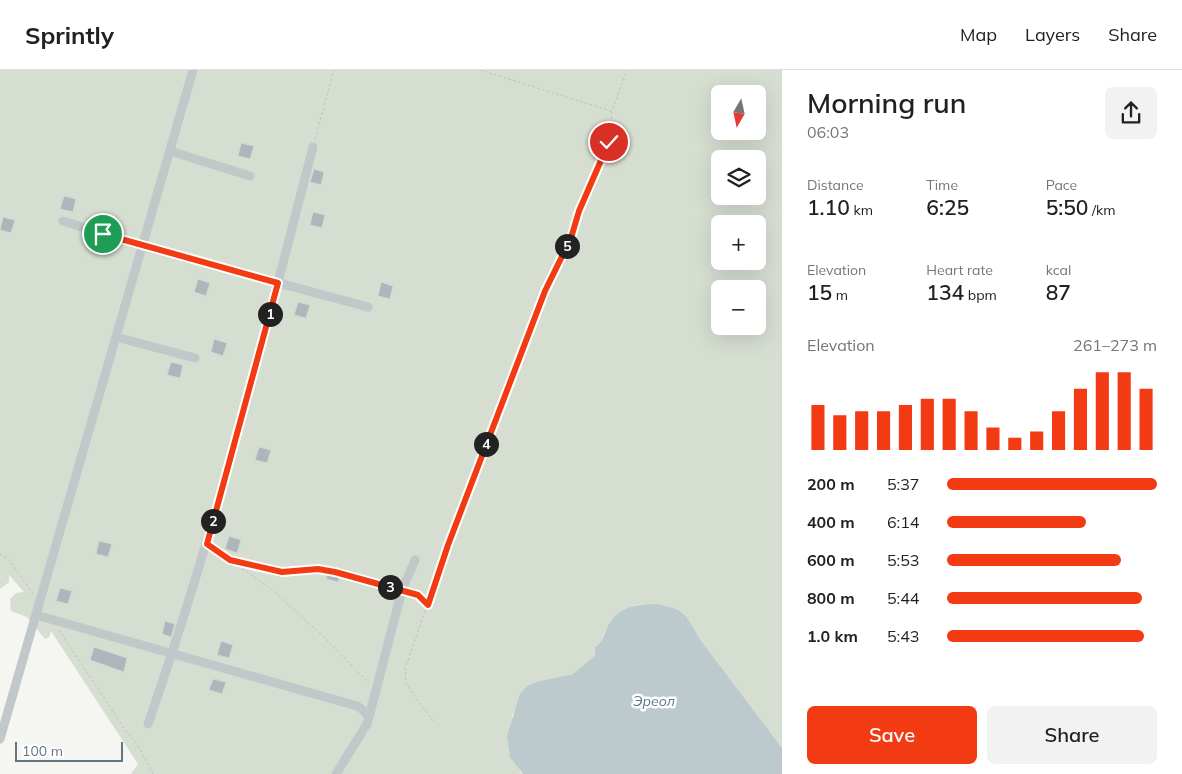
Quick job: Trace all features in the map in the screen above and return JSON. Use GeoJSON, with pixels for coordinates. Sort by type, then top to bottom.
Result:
{"type":"FeatureCollection","features":[{"type":"Feature","properties":{"kind":"lane"},"geometry":{"type":"LineString","coordinates":[[0,739],[193,70]]}},
{"type":"Feature","properties":{"kind":"lane"},"geometry":{"type":"LineString","coordinates":[[148,724],[173,653],[207,544],[313,147]]}},
{"type":"Feature","properties":{"kind":"lane"},"geometry":{"type":"LineString","coordinates":[[170,151],[250,176]]}},
{"type":"Feature","properties":{"kind":"lane"},"geometry":{"type":"LineString","coordinates":[[63,221],[142,246],[368,307]]}},
{"type":"Feature","properties":{"kind":"lane"},"geometry":{"type":"LineString","coordinates":[[116,337],[195,358]]}},
{"type":"Feature","properties":{"kind":"lane"},"geometry":{"type":"LineString","coordinates":[[336,774],[365,730],[402,590],[415,560]]}},
{"type":"Feature","properties":{"kind":"lane"},"geometry":{"type":"LineString","coordinates":[[36,615],[357,706],[369,717]]}},
{"type":"Feature","properties":{"kind":"path"},"geometry":{"type":"LineString","coordinates":[[313,147],[334,70]]}},
{"type":"Feature","properties":{"kind":"path"},"geometry":{"type":"LineString","coordinates":[[480,70],[612,111]]}},
{"type":"Feature","properties":{"kind":"path"},"geometry":{"type":"LineString","coordinates":[[434,722],[406,684],[404,669],[455,527],[545,291],[571,238],[579,211],[609,142],[612,111],[627,70]]}},
{"type":"Feature","properties":{"kind":"path"},"geometry":{"type":"LineString","coordinates":[[207,544],[272,588],[324,637],[376,691]]}},
{"type":"Feature","properties":{"kind":"path"},"geometry":{"type":"LineString","coordinates":[[0,554],[9,560],[36,598]]}},
{"type":"Feature","properties":{"kind":"path"},"geometry":{"type":"LineString","coordinates":[[230,560],[282,572],[327,571],[418,595],[428,605]]}},
{"type":"Feature","properties":{"kind":"path"},"geometry":{"type":"LineString","coordinates":[[57,628],[126,731],[137,744],[153,774]]}},
{"type":"Feature","properties":{"kind":"shaded area"},"geometry":{"type":"Polygon","coordinates":[[[0,70],[782,70],[782,748],[700,641],[686,616],[677,609],[658,604],[635,605],[607,628],[600,643],[594,650],[596,656],[573,674],[539,681],[520,694],[518,705],[512,716],[520,772],[523,774],[131,774],[138,764],[51,631],[49,637],[45,639],[27,617],[11,611],[10,599],[16,593],[24,592],[9,575],[9,582],[0,589],[0,70]]]}},
{"type":"Feature","properties":{"kind":"water","name":"Эреол"},"geometry":{"type":"Polygon","coordinates":[[[658,604],[677,609],[686,616],[701,641],[782,748],[782,774],[523,774],[510,757],[507,736],[520,694],[527,686],[539,681],[573,674],[595,656],[595,648],[604,636],[611,621],[622,611],[635,606],[658,604]]]}},
{"type":"Feature","properties":{"kind":"building"},"geometry":{"type":"Polygon","coordinates":[[[241,143],[254,146],[250,159],[238,156],[241,143]]]}},
{"type":"Feature","properties":{"kind":"building"},"geometry":{"type":"Polygon","coordinates":[[[314,169],[324,172],[321,185],[310,182],[314,169]]]}},
{"type":"Feature","properties":{"kind":"building"},"geometry":{"type":"Polygon","coordinates":[[[64,196],[76,199],[73,212],[60,209],[64,196]]]}},
{"type":"Feature","properties":{"kind":"building"},"geometry":{"type":"Polygon","coordinates":[[[313,212],[325,215],[322,228],[310,225],[313,212]]]}},
{"type":"Feature","properties":{"kind":"building"},"geometry":{"type":"Polygon","coordinates":[[[3,217],[15,220],[11,233],[0,230],[3,217]]]}},
{"type":"Feature","properties":{"kind":"building"},"geometry":{"type":"Polygon","coordinates":[[[198,279],[210,283],[206,296],[194,292],[198,279]]]}},
{"type":"Feature","properties":{"kind":"building"},"geometry":{"type":"Polygon","coordinates":[[[381,282],[393,286],[390,299],[378,296],[381,282]]]}},
{"type":"Feature","properties":{"kind":"building"},"geometry":{"type":"Polygon","coordinates":[[[298,302],[310,305],[306,318],[294,315],[298,302]]]}},
{"type":"Feature","properties":{"kind":"building"},"geometry":{"type":"Polygon","coordinates":[[[214,339],[227,343],[223,356],[211,352],[214,339]]]}},
{"type":"Feature","properties":{"kind":"building"},"geometry":{"type":"Polygon","coordinates":[[[171,362],[183,365],[180,378],[167,375],[171,362]]]}},
{"type":"Feature","properties":{"kind":"building"},"geometry":{"type":"Polygon","coordinates":[[[259,447],[271,450],[267,463],[255,460],[259,447]]]}},
{"type":"Feature","properties":{"kind":"building"},"geometry":{"type":"Polygon","coordinates":[[[229,536],[241,540],[237,553],[225,549],[229,536]]]}},
{"type":"Feature","properties":{"kind":"building"},"geometry":{"type":"Polygon","coordinates":[[[99,541],[112,544],[108,557],[96,554],[99,541]]]}},
{"type":"Feature","properties":{"kind":"building"},"geometry":{"type":"Polygon","coordinates":[[[329,566],[342,569],[338,582],[326,579],[329,566]]]}},
{"type":"Feature","properties":{"kind":"building"},"geometry":{"type":"Polygon","coordinates":[[[60,588],[72,591],[68,604],[56,601],[60,588]]]}},
{"type":"Feature","properties":{"kind":"building"},"geometry":{"type":"Polygon","coordinates":[[[165,621],[175,624],[171,637],[162,634],[165,621]]]}},
{"type":"Feature","properties":{"kind":"building"},"geometry":{"type":"Polygon","coordinates":[[[221,641],[233,645],[229,658],[217,655],[221,641]]]}},
{"type":"Feature","properties":{"kind":"building"},"geometry":{"type":"Polygon","coordinates":[[[94,647],[127,658],[124,672],[90,660],[94,647]]]}},
{"type":"Feature","properties":{"kind":"building"},"geometry":{"type":"Polygon","coordinates":[[[213,679],[226,682],[222,694],[209,690],[213,679]]]}},
{"type":"Feature","properties":{"kind":"route"},"geometry":{"type":"LineString","coordinates":[[103,234],[278,283],[207,544],[230,560],[282,572],[318,569],[335,572],[418,595],[428,605],[448,545],[545,291],[571,238],[579,211],[609,142]]}}]}
